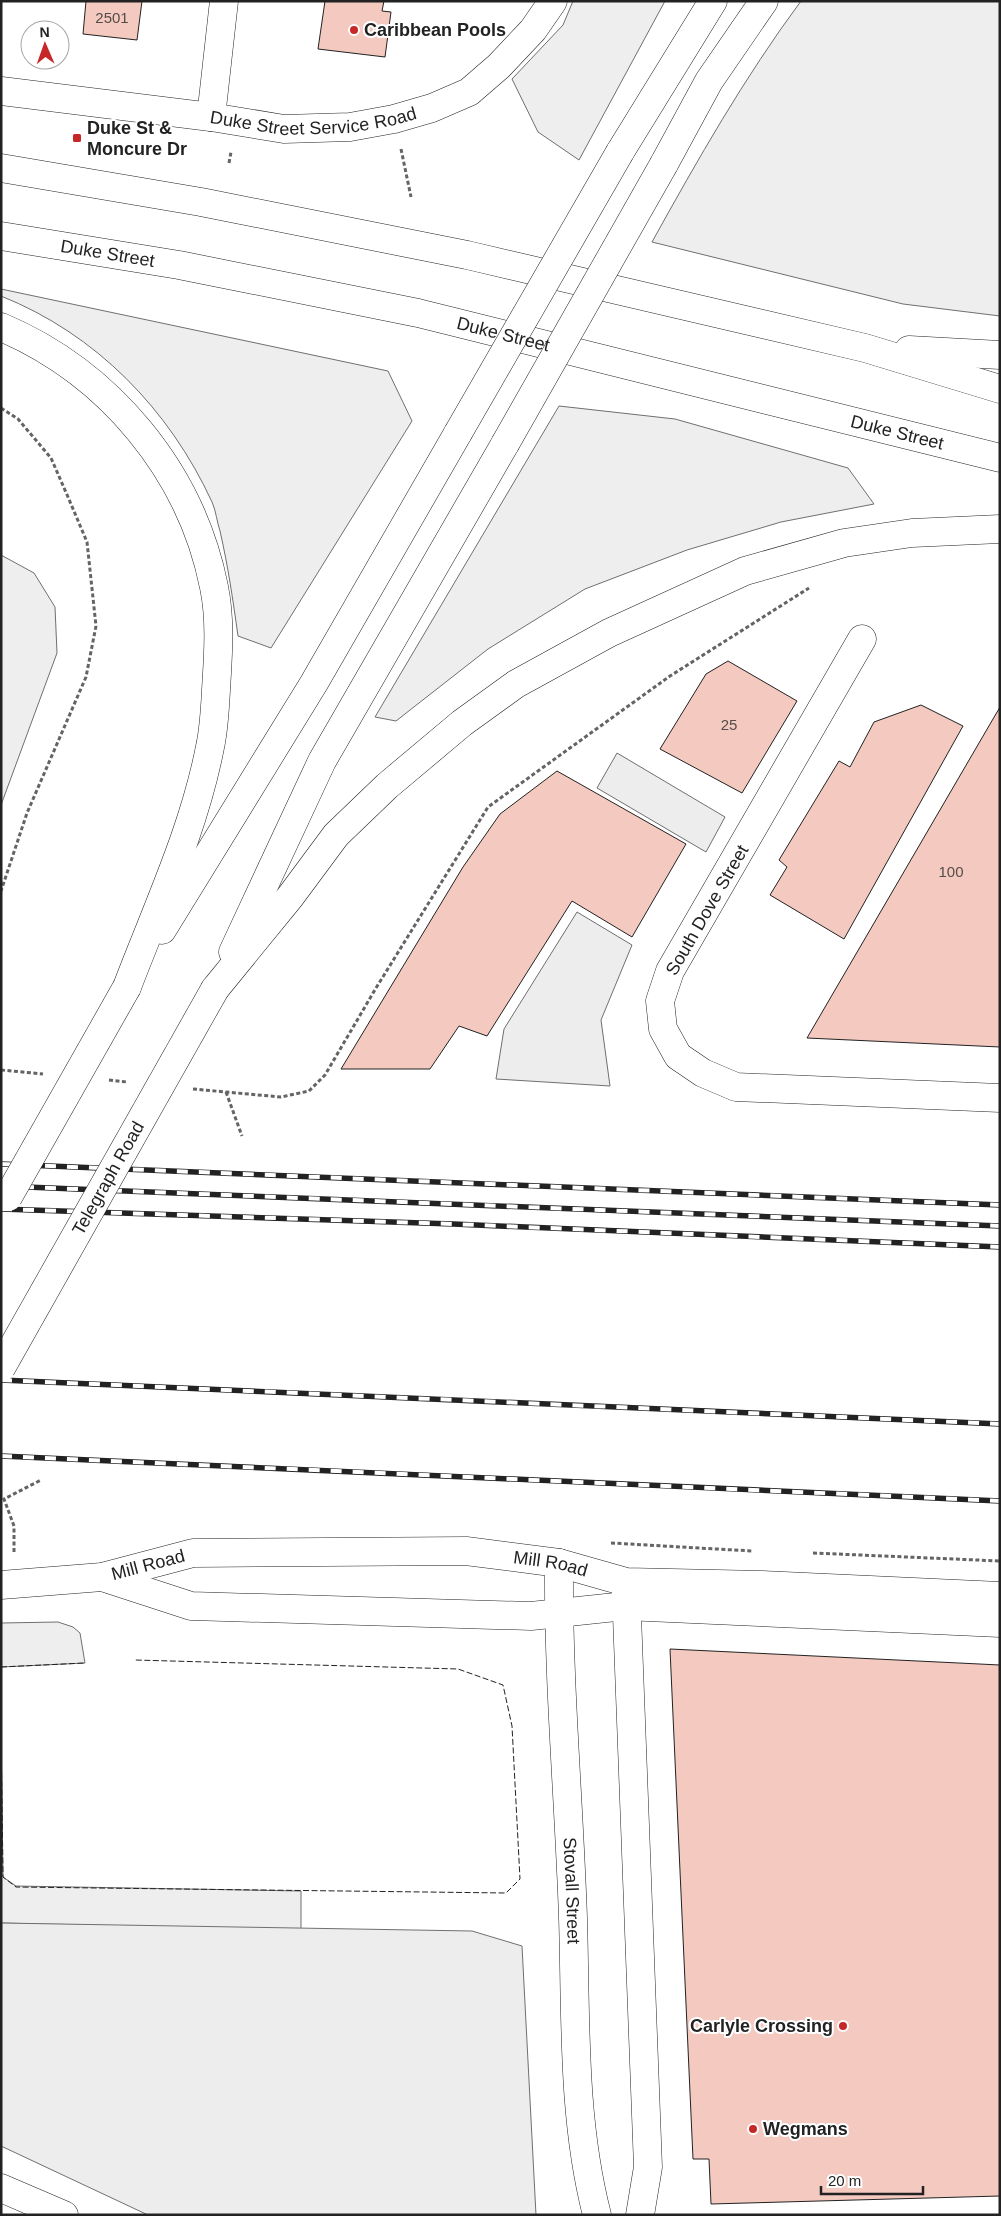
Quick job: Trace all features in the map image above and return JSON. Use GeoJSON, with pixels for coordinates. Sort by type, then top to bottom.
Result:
{"type":"FeatureCollection","features":[{"type":"Feature","properties":{"kind":"main road"},"geometry":{"type":"LineString","coordinates":[[211,117],[224,1]]}},
{"type":"Feature","properties":{"kind":"main road","name":"Duke Street Service Road"},"geometry":{"type":"LineString","coordinates":[[1,91],[211,117],[284,129],[350,127],[394,119],[432,108],[469,92],[499,66],[533,30],[553,1]]}},
{"type":"Feature","properties":{"kind":"main road"},"geometry":{"type":"LineString","coordinates":[[1,1209],[127,987],[314,682],[620,152],[714,1]]}},
{"type":"Feature","properties":{"kind":"main road"},"geometry":{"type":"LineString","coordinates":[[215,989],[322,761],[505,444],[709,81],[764,1]]}},
{"type":"Feature","properties":{"kind":"main road"},"geometry":{"type":"LineString","coordinates":[[1,168],[200,202],[467,254],[865,348],[1000,389]]}},
{"type":"Feature","properties":{"kind":"main road","name":"Duke Street"},"geometry":{"type":"LineString","coordinates":[[1,236],[179,265],[418,313],[1000,458]]}},
{"type":"Feature","properties":{"kind":"main road"},"geometry":{"type":"LineString","coordinates":[[1,327],[48,350],[89,379],[126,416],[175,481],[193,517],[214,588],[219,643],[211,746],[193,814],[127,987]]}},
{"type":"Feature","properties":{"kind":"main road"},"geometry":{"type":"LineString","coordinates":[[865,348],[1000,355]]}},
{"type":"Feature","properties":{"kind":"main road"},"geometry":{"type":"LineString","coordinates":[[215,989],[290,897],[336,835],[386,786],[455,729],[516,684],[602,637],[745,571],[844,543],[912,533],[1000,530]]}},
{"type":"Feature","properties":{"kind":"main road","name":"South Dove Street"},"geometry":{"type":"LineString","coordinates":[[862,639],[670,970],[660,1001],[664,1029],[678,1056],[703,1073],[736,1087],[1000,1098]]}},
{"type":"Feature","properties":{"kind":"main road","name":"Telegraph Road"},"geometry":{"type":"LineString","coordinates":[[1,1368],[215,989]]}},
{"type":"Feature","properties":{"kind":"main road","name":"Mill Road"},"geometry":{"type":"LineString","coordinates":[[1,1585],[102,1578],[193,1553],[466,1551],[559,1563],[626,1594],[1000,1623]]}},
{"type":"Feature","properties":{"kind":"main road","name":"Stovall Street"},"geometry":{"type":"LineString","coordinates":[[559,1563],[558,1614],[573,1917],[577,2093],[586,2173],[597,2215]]}},
{"type":"Feature","properties":{"kind":"main road","name":"Mill Road"},"geometry":{"type":"LineString","coordinates":[[102,1578],[191,1606],[531,1616],[558,1614],[626,1594],[762,1585],[1000,1596]]}},
{"type":"Feature","properties":{"kind":"main road"},"geometry":{"type":"LineString","coordinates":[[626,1594],[648,2167],[640,2215]]}},
{"type":"Feature","properties":{"kind":"main road"},"geometry":{"type":"LineString","coordinates":[[1,2188],[64,2215]]}},
{"type":"Feature","properties":{"kind":"path"},"geometry":{"type":"LineString","coordinates":[[1,408],[18,419],[51,458],[68,497],[87,542],[96,626],[86,677],[27,813],[1,891]]}},
{"type":"Feature","properties":{"kind":"path"},"geometry":{"type":"LineString","coordinates":[[187,1088],[281,1097],[310,1091],[325,1075],[381,979],[488,807],[670,676],[812,586]]}},
{"type":"Feature","properties":{"kind":"path"},"geometry":{"type":"LineString","coordinates":[[1,1070],[50,1074]]}},
{"type":"Feature","properties":{"kind":"path"},"geometry":{"type":"LineString","coordinates":[[99,1080],[128,1082]]}},
{"type":"Feature","properties":{"kind":"path"},"geometry":{"type":"LineString","coordinates":[[226,1092],[242,1136]]}},
{"type":"Feature","properties":{"kind":"path"},"geometry":{"type":"LineString","coordinates":[[14,1526],[4,1499],[41,1480]]}},
{"type":"Feature","properties":{"kind":"path"},"geometry":{"type":"LineString","coordinates":[[608,1543],[761,1551]]}},
{"type":"Feature","properties":{"kind":"path"},"geometry":{"type":"LineString","coordinates":[[811,1553],[1000,1561]]}},
{"type":"Feature","properties":{"kind":"shaded area"},"geometry":{"type":"Polygon","coordinates":[[[573,1],[665,1],[579,160],[538,132],[512,79],[563,25],[573,1]]]}},
{"type":"Feature","properties":{"kind":"shaded area"},"geometry":{"type":"Polygon","coordinates":[[[801,1],[1000,1],[1000,316],[903,304],[652,242],[741,89],[801,1]]]}},
{"type":"Feature","properties":{"kind":"shaded area"},"geometry":{"type":"Polygon","coordinates":[[[1,289],[388,371],[412,421],[271,648],[238,636],[225,557],[213,505],[194,468],[174,436],[126,378],[98,353],[68,331],[36,312],[1,296],[1,289]]]}},
{"type":"Feature","properties":{"kind":"shaded area"},"geometry":{"type":"Polygon","coordinates":[[[559,406],[675,419],[848,468],[874,504],[781,522],[687,550],[585,589],[488,649],[396,721],[375,717],[559,406]]]}},
{"type":"Feature","properties":{"kind":"shaded area"},"geometry":{"type":"Polygon","coordinates":[[[1,555],[34,573],[55,607],[57,653],[1,805],[1,555]]]}},
{"type":"Feature","properties":{"kind":"shaded area"},"geometry":{"type":"Polygon","coordinates":[[[617,753],[725,817],[706,852],[597,788],[617,753]]]}},
{"type":"Feature","properties":{"kind":"shaded area"},"geometry":{"type":"Polygon","coordinates":[[[577,912],[632,945],[601,1020],[610,1086],[496,1079],[504,1029],[577,912]]]}},
{"type":"Feature","properties":{"kind":"shaded area"},"geometry":{"type":"Polygon","coordinates":[[[58,1622],[73,1627],[80,1633],[85,1663],[1,1667],[1,1623],[58,1622]]]}},
{"type":"Feature","properties":{"kind":"shaded area"},"geometry":{"type":"Polygon","coordinates":[[[1,1730],[3,1877],[16,1886],[301,1891],[301,1930],[1,1923],[1,1730]]]}},
{"type":"Feature","properties":{"kind":"shaded area"},"geometry":{"type":"Polygon","coordinates":[[[1,1923],[472,1931],[522,1946],[536,2215],[148,2215],[1,2146],[1,1923]]]}},
{"type":"Feature","properties":{"kind":"building"},"geometry":{"type":"Polygon","coordinates":[[[86,1],[142,1],[137,40],[83,34],[86,1]]]}},
{"type":"Feature","properties":{"kind":"building","name":"Caribbean Pools"},"geometry":{"type":"Polygon","coordinates":[[[325,1],[384,1],[382,11],[391,12],[385,57],[318,49],[325,1]]]}},
{"type":"Feature","properties":{"kind":"building"},"geometry":{"type":"Polygon","coordinates":[[[728,661],[797,701],[742,793],[660,749],[706,674],[728,661]]]}},
{"type":"Feature","properties":{"kind":"building"},"geometry":{"type":"Polygon","coordinates":[[[921,705],[963,726],[844,939],[770,895],[787,867],[779,860],[839,761],[850,767],[874,722],[921,705]]]}},
{"type":"Feature","properties":{"kind":"building"},"geometry":{"type":"Polygon","coordinates":[[[1000,707],[1000,1047],[807,1038],[1000,707]]]}},
{"type":"Feature","properties":{"kind":"building"},"geometry":{"type":"Polygon","coordinates":[[[557,771],[686,844],[632,937],[572,901],[487,1036],[459,1026],[430,1069],[341,1069],[463,867],[500,814],[557,771]]]}},
{"type":"Feature","properties":{"kind":"building","name":"Carlyle Crossing"},"geometry":{"type":"Polygon","coordinates":[[[670,1649],[1000,1665],[1000,2196],[711,2204],[709,2159],[693,2159],[670,1649]]]}},
{"type":"Feature","properties":{"kind":"railway"},"geometry":{"type":"LineString","coordinates":[[1,1164],[1000,1205]]}},
{"type":"Feature","properties":{"kind":"railway"},"geometry":{"type":"LineString","coordinates":[[1,1186],[1000,1226]]}},
{"type":"Feature","properties":{"kind":"railway"},"geometry":{"type":"LineString","coordinates":[[1,1209],[453,1224],[1000,1247]]}},
{"type":"Feature","properties":{"kind":"railway"},"geometry":{"type":"LineString","coordinates":[[1,1380],[1000,1424]]}},
{"type":"Feature","properties":{"kind":"railway"},"geometry":{"type":"LineString","coordinates":[[1,1456],[1000,1501]]}},
{"type":"Feature","properties":{"kind":"fence"},"geometry":{"type":"LineString","coordinates":[[1,1730],[3,1877],[16,1887],[506,1893],[520,1879],[512,1726],[503,1685],[458,1669],[135,1660]]}},
{"type":"Feature","properties":{"kind":"fence"},"geometry":{"type":"LineString","coordinates":[[1,1667],[85,1663]]}},
{"type":"Feature","properties":{"kind":"place","name":"Caribbean Pools"},"geometry":{"type":"Point","coordinates":[354,30]}},
{"type":"Feature","properties":{"kind":"place","name":"Duke St & Moncure Dr"},"geometry":{"type":"Point","coordinates":[77,138]}},
{"type":"Feature","properties":{"kind":"place","name":"Carlyle Crossing"},"geometry":{"type":"Point","coordinates":[843,2026]}},
{"type":"Feature","properties":{"kind":"place","name":"Wegmans"},"geometry":{"type":"Point","coordinates":[753,2129]}}]}
